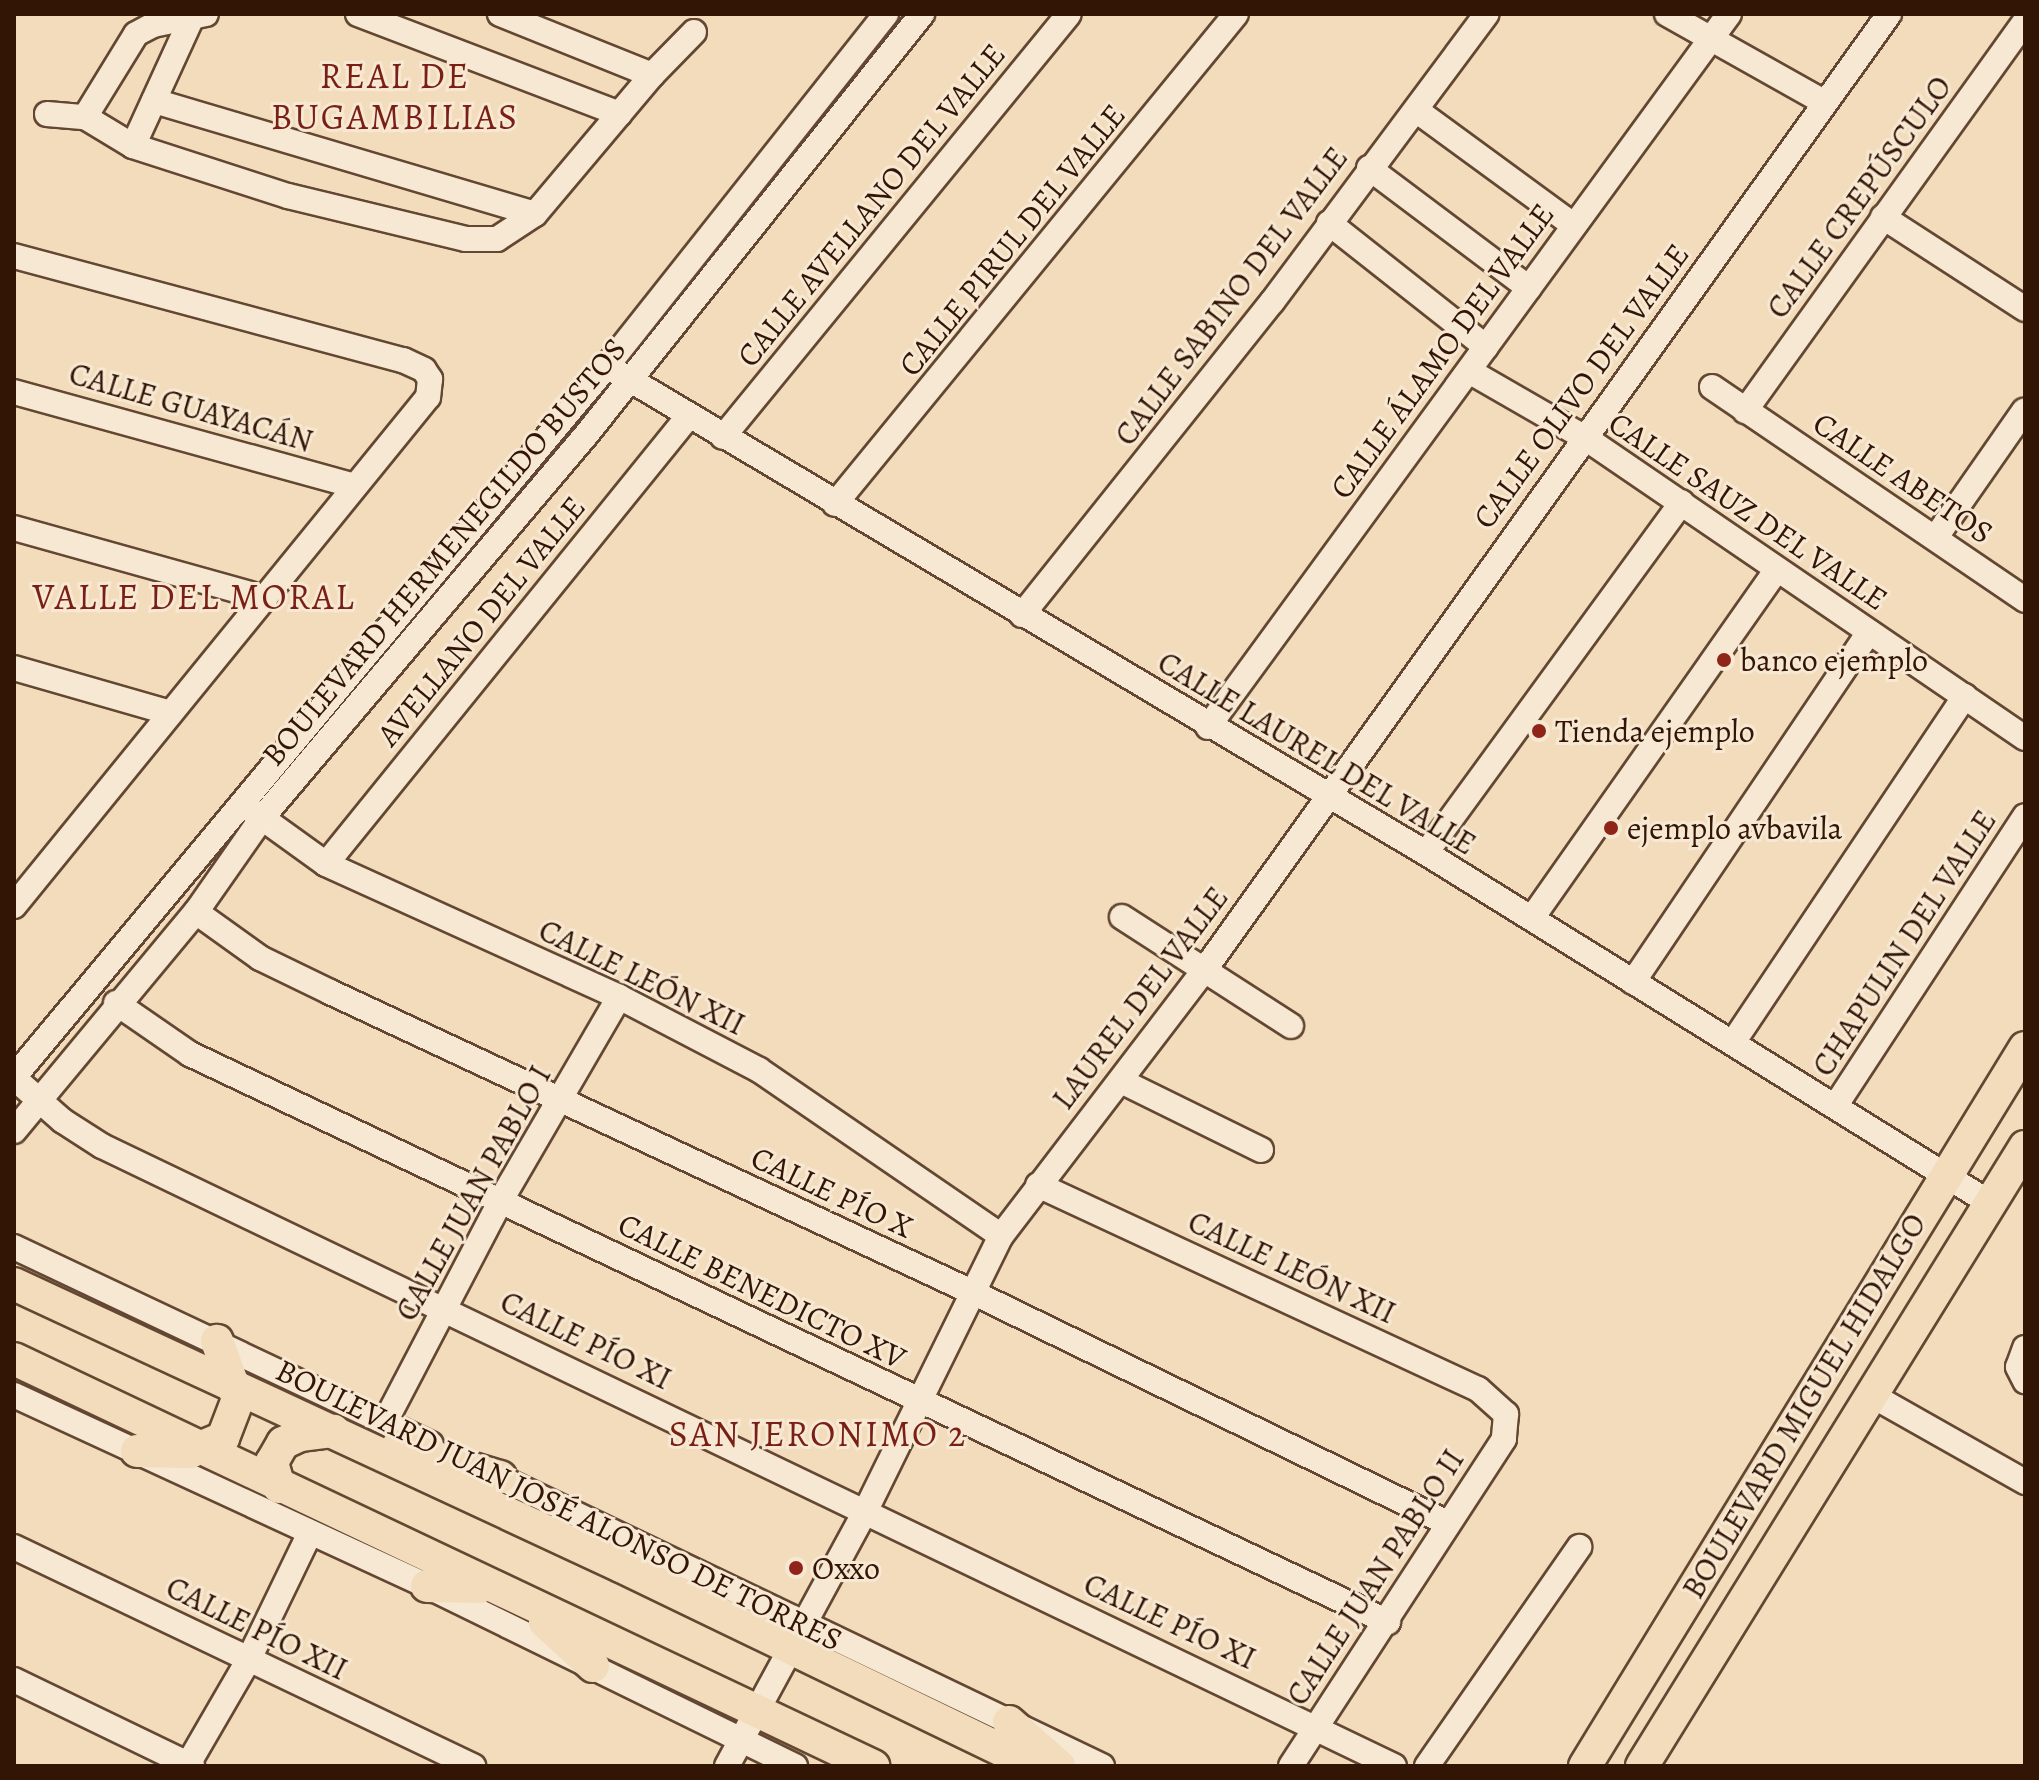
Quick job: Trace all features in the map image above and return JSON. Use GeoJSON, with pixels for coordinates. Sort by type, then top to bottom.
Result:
{"type":"FeatureCollection","features":[{"type":"Feature","properties":{"kind":"main road","name":"BOULEVARD MIGUEL HIDALGO"},"geometry":{"type":"LineString","coordinates":[[1585,1766],[2025,1048]]}},
{"type":"Feature","properties":{"kind":"main road","name":"BOULEVARD MIGUEL HIDALGO"},"geometry":{"type":"LineString","coordinates":[[1642,1766],[2025,1147]]}},
{"type":"Feature","properties":{"kind":"main road","name":"BOULEVARD JUAN JOSÉ ALONSO DE TORRES"},"geometry":{"type":"LineString","coordinates":[[14,1284],[326,1430],[798,1636],[1035,1766]]}},
{"type":"Feature","properties":{"kind":"main road"},"geometry":{"type":"LineString","coordinates":[[137,1451],[202,1450],[223,1438],[236,1416],[234,1386],[217,1341]]}},
{"type":"Feature","properties":{"kind":"main road"},"geometry":{"type":"LineString","coordinates":[[14,1359],[873,1766]]}},
{"type":"Feature","properties":{"kind":"main road"},"geometry":{"type":"LineString","coordinates":[[279,1487],[273,1470],[277,1450],[294,1437],[326,1430],[383,1441],[500,1477]]}},
{"type":"Feature","properties":{"kind":"main road"},"geometry":{"type":"LineString","coordinates":[[427,1586],[492,1587]]}},
{"type":"Feature","properties":{"kind":"main road"},"geometry":{"type":"LineString","coordinates":[[522,1601],[593,1666]]}},
{"type":"Feature","properties":{"kind":"main road"},"geometry":{"type":"LineString","coordinates":[[1009,1722],[1059,1766]]}},
{"type":"Feature","properties":{"kind":"street"},"geometry":{"type":"LineString","coordinates":[[358,14],[620,114]]}},
{"type":"Feature","properties":{"kind":"street"},"geometry":{"type":"LineString","coordinates":[[500,14],[652,75]]}},
{"type":"Feature","properties":{"kind":"street"},"geometry":{"type":"LineString","coordinates":[[858,14],[862,48]]}},
{"type":"Feature","properties":{"kind":"street"},"geometry":{"type":"LineString","coordinates":[[888,14],[919,19]]}},
{"type":"Feature","properties":{"kind":"street","name":"BOULEVARD HERMENEGILDO BUSTOS"},"geometry":{"type":"LineString","coordinates":[[14,1077],[240,801],[607,366],[888,14]]}},
{"type":"Feature","properties":{"kind":"street","name":"CALLE AVELLANO DEL VALLE"},"geometry":{"type":"LineString","coordinates":[[723,437],[1069,14]]}},
{"type":"Feature","properties":{"kind":"street","name":"CALLE PIRUL DEL VALLE"},"geometry":{"type":"LineString","coordinates":[[835,504],[1236,14]]}},
{"type":"Feature","properties":{"kind":"street","name":"CALLE SABINO DEL VALLE"},"geometry":{"type":"LineString","coordinates":[[1022,615],[1272,302],[1369,168],[1487,14]]}},
{"type":"Feature","properties":{"kind":"street"},"geometry":{"type":"LineString","coordinates":[[1667,14],[1824,102]]}},
{"type":"Feature","properties":{"kind":"street","name":"CALLE ÁLAMO DEL VALLE"},"geometry":{"type":"LineString","coordinates":[[1208,727],[1729,14]]}},
{"type":"Feature","properties":{"kind":"street","name":"CALLE OLIVO DEL VALLE"},"geometry":{"type":"LineString","coordinates":[[1325,795],[1889,14]]}},
{"type":"Feature","properties":{"kind":"street"},"geometry":{"type":"LineString","coordinates":[[133,146],[199,16]]}},
{"type":"Feature","properties":{"kind":"street"},"geometry":{"type":"LineString","coordinates":[[85,117],[136,34],[153,25],[199,16]]}},
{"type":"Feature","properties":{"kind":"street","name":"BOULEVARD HERMENEGILDO BUSTOS"},"geometry":{"type":"LineString","coordinates":[[14,1131],[116,1003],[196,912],[261,819],[628,383],[919,19]]}},
{"type":"Feature","properties":{"kind":"street","name":"CALLE CREPÚSCULO"},"geometry":{"type":"LineString","coordinates":[[1745,411],[2025,21]]}},
{"type":"Feature","properties":{"kind":"street"},"geometry":{"type":"LineString","coordinates":[[47,114],[85,117],[133,146],[288,196],[466,239],[497,239],[535,214],[652,75],[694,32]]}},
{"type":"Feature","properties":{"kind":"street"},"geometry":{"type":"LineString","coordinates":[[154,101],[535,214]]}},
{"type":"Feature","properties":{"kind":"street"},"geometry":{"type":"LineString","coordinates":[[1416,110],[1573,225]]}},
{"type":"Feature","properties":{"kind":"street"},"geometry":{"type":"LineString","coordinates":[[1369,168],[1529,288]]}},
{"type":"Feature","properties":{"kind":"street"},"geometry":{"type":"LineString","coordinates":[[1883,217],[2025,309]]}},
{"type":"Feature","properties":{"kind":"street"},"geometry":{"type":"LineString","coordinates":[[1329,223],[1486,347]]}},
{"type":"Feature","properties":{"kind":"street"},"geometry":{"type":"LineString","coordinates":[[14,256],[424,370],[430,379],[428,397],[351,485],[265,598],[14,906]]}},
{"type":"Feature","properties":{"kind":"street","name":"CALLE LAUREL DEL VALLE"},"geometry":{"type":"LineString","coordinates":[[607,366],[628,383],[1426,853],[1734,1041],[1990,1203]]}},
{"type":"Feature","properties":{"kind":"street","name":"CALLE SAUZ DEL VALLE"},"geometry":{"type":"LineString","coordinates":[[1469,371],[1584,437],[2025,738]]}},
{"type":"Feature","properties":{"kind":"street","name":"CALLE ABETOS"},"geometry":{"type":"LineString","coordinates":[[1712,387],[2025,600]]}},
{"type":"Feature","properties":{"kind":"street","name":"CALLE GUAYACÁN"},"geometry":{"type":"LineString","coordinates":[[14,392],[351,485]]}},
{"type":"Feature","properties":{"kind":"street"},"geometry":{"type":"LineString","coordinates":[[1936,537],[2024,411]]}},
{"type":"Feature","properties":{"kind":"street","name":"AVELLANO DEL VALLE"},"geometry":{"type":"LineString","coordinates":[[326,864],[687,418]]}},
{"type":"Feature","properties":{"kind":"street"},"geometry":{"type":"LineString","coordinates":[[1426,853],[1682,502]]}},
{"type":"Feature","properties":{"kind":"street"},"geometry":{"type":"LineString","coordinates":[[14,528],[265,598]]}},
{"type":"Feature","properties":{"kind":"street"},"geometry":{"type":"LineString","coordinates":[[1532,918],[1777,569]]}},
{"type":"Feature","properties":{"kind":"street"},"geometry":{"type":"LineString","coordinates":[[1633,982],[1869,632]]}},
{"type":"Feature","properties":{"kind":"street"},"geometry":{"type":"LineString","coordinates":[[14,668],[171,713]]}},
{"type":"Feature","properties":{"kind":"street"},"geometry":{"type":"LineString","coordinates":[[1734,1041],[1965,696]]}},
{"type":"Feature","properties":{"kind":"street","name":"LAUREL DEL VALLE"},"geometry":{"type":"LineString","coordinates":[[727,1766],[866,1510],[917,1401],[1001,1236],[1203,972],[1325,795]]}},
{"type":"Feature","properties":{"kind":"street","name":"CALLE LEÓN XII"},"geometry":{"type":"LineString","coordinates":[[240,801],[326,864],[619,997],[787,1087],[1001,1236]]}},
{"type":"Feature","properties":{"kind":"street","name":"CHAPULIN DEL VALLE"},"geometry":{"type":"LineString","coordinates":[[1836,1105],[2025,816]]}},
{"type":"Feature","properties":{"kind":"street","name":"CALLE PÍO X"},"geometry":{"type":"LineString","coordinates":[[196,912],[260,958],[972,1292],[1447,1523]]}},
{"type":"Feature","properties":{"kind":"street"},"geometry":{"type":"LineString","coordinates":[[1122,917],[1291,1026]]}},
{"type":"Feature","properties":{"kind":"street","name":"CALLE JUAN PABLO I"},"geometry":{"type":"LineString","coordinates":[[385,1422],[501,1200],[619,997]]}},
{"type":"Feature","properties":{"kind":"street","name":"CALLE BENEDICTO XV"},"geometry":{"type":"LineString","coordinates":[[116,1003],[179,1049],[1388,1622]]}},
{"type":"Feature","properties":{"kind":"street","name":"CALLE PÍO XI"},"geometry":{"type":"LineString","coordinates":[[14,1077],[37,1100],[102,1146],[1394,1766]]}},
{"type":"Feature","properties":{"kind":"street"},"geometry":{"type":"LineString","coordinates":[[1121,1081],[1261,1150]]}},
{"type":"Feature","properties":{"kind":"street","name":"CALLE LEÓN XII"},"geometry":{"type":"LineString","coordinates":[[1038,1185],[1478,1389],[1502,1407],[1508,1421]]}},
{"type":"Feature","properties":{"kind":"street","name":"BOULEVARD JUAN JOSÉ ALONSO DE TORRES"},"geometry":{"type":"LineString","coordinates":[[14,1247],[500,1477],[798,1636],[1009,1722],[1102,1766]]}},
{"type":"Feature","properties":{"kind":"street"},"geometry":{"type":"LineString","coordinates":[[2025,1348],[2018,1367],[2025,1381]]}},
{"type":"Feature","properties":{"kind":"street"},"geometry":{"type":"LineString","coordinates":[[14,1395],[427,1586],[795,1766]]}},
{"type":"Feature","properties":{"kind":"street"},"geometry":{"type":"LineString","coordinates":[[1873,1396],[2025,1482]]}},
{"type":"Feature","properties":{"kind":"street","name":"CALLE JUAN PABLO II"},"geometry":{"type":"LineString","coordinates":[[1291,1766],[1388,1622],[1447,1523],[1504,1439],[1508,1421]]}},
{"type":"Feature","properties":{"kind":"street"},"geometry":{"type":"LineString","coordinates":[[14,1680],[189,1765],[249,1659],[310,1533]]}},
{"type":"Feature","properties":{"kind":"street","name":"CALLE PÍO XII"},"geometry":{"type":"LineString","coordinates":[[14,1547],[473,1766]]}},
{"type":"Feature","properties":{"kind":"street"},"geometry":{"type":"LineString","coordinates":[[1427,1766],[1579,1547]]}},
{"type":"Feature","properties":{"kind":"place","name":"banco ejemplo"},"geometry":{"type":"Point","coordinates":[1724,660]}},
{"type":"Feature","properties":{"kind":"place","name":"Tienda ejemplo"},"geometry":{"type":"Point","coordinates":[1539,731]}},
{"type":"Feature","properties":{"kind":"place","name":"ejemplo avbavila"},"geometry":{"type":"Point","coordinates":[1611,828]}},
{"type":"Feature","properties":{"kind":"place","name":"Oxxo"},"geometry":{"type":"Point","coordinates":[796,1568]}},
{"type":"Feature","properties":{"kind":"district","name":"REAL DE BUGAMBILIAS"},"geometry":{"type":"Point","coordinates":[395,96]}},
{"type":"Feature","properties":{"kind":"district","name":"VALLE DEL MORAL"},"geometry":{"type":"Point","coordinates":[194,597]}},
{"type":"Feature","properties":{"kind":"district","name":"SAN JERONIMO 2"},"geometry":{"type":"Point","coordinates":[818,1434]}}]}
